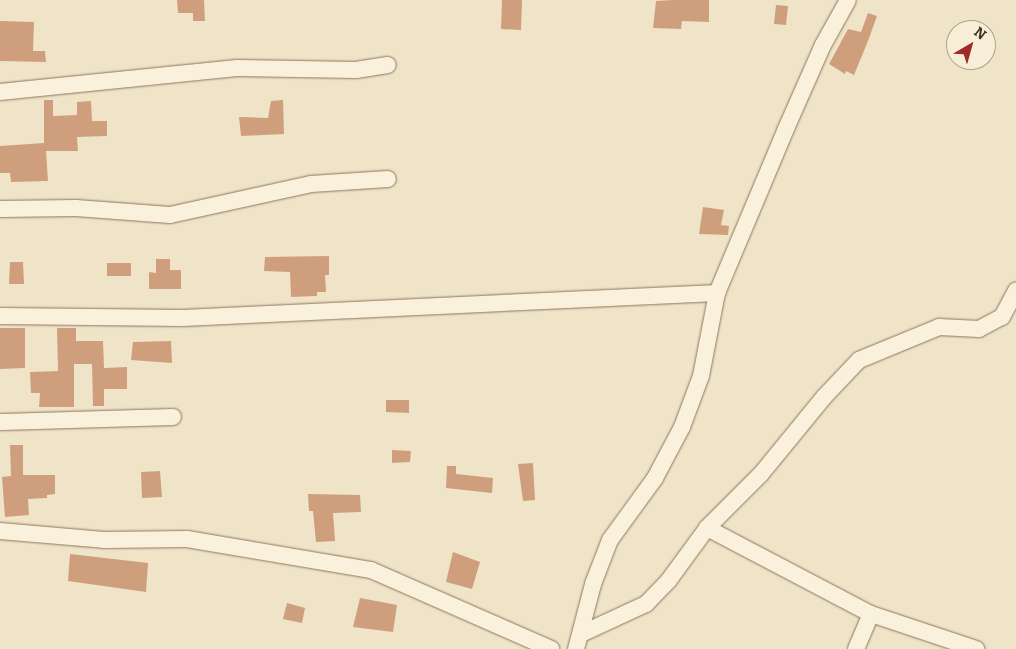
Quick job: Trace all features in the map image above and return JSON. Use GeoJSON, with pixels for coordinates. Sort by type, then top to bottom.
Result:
{"type":"FeatureCollection","features":[{"type":"Feature","properties":{"kind":"street"},"geometry":{"type":"LineString","coordinates":[[578,642],[593,584],[610,540],[655,478],[682,427],[701,376],[717,293],[785,130],[823,45],[848,0]]}},
{"type":"Feature","properties":{"kind":"street"},"geometry":{"type":"LineString","coordinates":[[0,92],[237,68],[356,70],[388,65]]}},
{"type":"Feature","properties":{"kind":"street"},"geometry":{"type":"LineString","coordinates":[[0,209],[76,208],[170,215],[311,184],[388,179]]}},
{"type":"Feature","properties":{"kind":"street"},"geometry":{"type":"LineString","coordinates":[[578,642],[646,604],[669,580],[707,528],[761,474],[824,397],[859,360],[939,327],[979,329],[1002,317],[1016,291]]}},
{"type":"Feature","properties":{"kind":"street"},"geometry":{"type":"LineString","coordinates":[[0,316],[184,318],[717,293]]}},
{"type":"Feature","properties":{"kind":"street"},"geometry":{"type":"LineString","coordinates":[[0,422],[173,417]]}},
{"type":"Feature","properties":{"kind":"street"},"geometry":{"type":"LineString","coordinates":[[707,528],[871,614],[976,649]]}},
{"type":"Feature","properties":{"kind":"street"},"geometry":{"type":"LineString","coordinates":[[0,530],[104,540],[186,539],[371,570],[551,649]]}},
{"type":"Feature","properties":{"kind":"street"},"geometry":{"type":"LineString","coordinates":[[856,649],[871,614]]}},
{"type":"Feature","properties":{"kind":"building"},"geometry":{"type":"Polygon","coordinates":[[[177,0],[204,0],[205,21],[193,21],[193,13],[178,13],[177,0]]]}},
{"type":"Feature","properties":{"kind":"building"},"geometry":{"type":"Polygon","coordinates":[[[502,0],[522,0],[521,30],[501,29],[502,0]]]}},
{"type":"Feature","properties":{"kind":"building"},"geometry":{"type":"Polygon","coordinates":[[[709,0],[709,22],[682,21],[681,29],[653,28],[656,1],[709,0]]]}},
{"type":"Feature","properties":{"kind":"building"},"geometry":{"type":"Polygon","coordinates":[[[776,5],[788,6],[786,25],[774,24],[776,5]]]}},
{"type":"Feature","properties":{"kind":"building"},"geometry":{"type":"Polygon","coordinates":[[[868,13],[877,16],[868,41],[854,75],[846,71],[845,74],[829,64],[848,29],[861,32],[868,13]]]}},
{"type":"Feature","properties":{"kind":"building"},"geometry":{"type":"Polygon","coordinates":[[[0,21],[34,22],[33,51],[45,51],[46,62],[0,61],[0,21]]]}},
{"type":"Feature","properties":{"kind":"building"},"geometry":{"type":"Polygon","coordinates":[[[44,100],[53,100],[53,116],[77,115],[77,102],[91,101],[92,121],[107,121],[107,136],[77,137],[78,151],[46,151],[48,181],[11,182],[10,173],[0,173],[0,146],[44,143],[44,100]]]}},
{"type":"Feature","properties":{"kind":"building"},"geometry":{"type":"Polygon","coordinates":[[[283,100],[284,134],[241,136],[239,117],[268,118],[271,101],[283,100]]]}},
{"type":"Feature","properties":{"kind":"building"},"geometry":{"type":"Polygon","coordinates":[[[703,207],[724,210],[721,225],[729,226],[728,235],[699,234],[703,207]]]}},
{"type":"Feature","properties":{"kind":"building"},"geometry":{"type":"Polygon","coordinates":[[[329,256],[329,275],[325,275],[326,292],[317,292],[317,296],[291,297],[290,272],[264,271],[265,257],[329,256]]]}},
{"type":"Feature","properties":{"kind":"building"},"geometry":{"type":"Polygon","coordinates":[[[156,259],[170,259],[170,270],[181,270],[181,289],[149,289],[149,272],[156,273],[156,259]]]}},
{"type":"Feature","properties":{"kind":"building"},"geometry":{"type":"Polygon","coordinates":[[[10,262],[23,262],[24,284],[9,284],[10,262]]]}},
{"type":"Feature","properties":{"kind":"building"},"geometry":{"type":"Polygon","coordinates":[[[107,263],[131,263],[131,276],[107,276],[107,263]]]}},
{"type":"Feature","properties":{"kind":"building"},"geometry":{"type":"Polygon","coordinates":[[[0,328],[25,328],[25,368],[0,369],[0,328]]]}},
{"type":"Feature","properties":{"kind":"building"},"geometry":{"type":"Polygon","coordinates":[[[57,328],[76,328],[76,341],[103,341],[104,368],[127,367],[127,389],[104,389],[104,406],[93,406],[92,364],[74,364],[74,407],[39,407],[40,393],[31,393],[30,372],[58,371],[57,328]]]}},
{"type":"Feature","properties":{"kind":"building"},"geometry":{"type":"Polygon","coordinates":[[[171,341],[172,363],[131,360],[133,342],[171,341]]]}},
{"type":"Feature","properties":{"kind":"building"},"geometry":{"type":"Polygon","coordinates":[[[386,400],[409,400],[409,413],[386,412],[386,400]]]}},
{"type":"Feature","properties":{"kind":"building"},"geometry":{"type":"Polygon","coordinates":[[[10,445],[23,445],[23,475],[55,475],[55,494],[47,495],[47,498],[28,499],[29,515],[5,517],[2,477],[11,476],[10,445]]]}},
{"type":"Feature","properties":{"kind":"building"},"geometry":{"type":"Polygon","coordinates":[[[392,450],[411,451],[410,462],[392,463],[392,450]]]}},
{"type":"Feature","properties":{"kind":"building"},"geometry":{"type":"Polygon","coordinates":[[[533,463],[535,500],[523,501],[518,464],[533,463]]]}},
{"type":"Feature","properties":{"kind":"building"},"geometry":{"type":"Polygon","coordinates":[[[447,466],[456,466],[456,474],[493,478],[492,493],[446,488],[447,466]]]}},
{"type":"Feature","properties":{"kind":"building"},"geometry":{"type":"Polygon","coordinates":[[[160,471],[162,497],[142,498],[141,472],[160,471]]]}},
{"type":"Feature","properties":{"kind":"building"},"geometry":{"type":"Polygon","coordinates":[[[308,494],[360,495],[361,512],[333,513],[335,541],[316,542],[313,511],[309,511],[308,494]]]}},
{"type":"Feature","properties":{"kind":"building"},"geometry":{"type":"Polygon","coordinates":[[[453,552],[480,562],[472,589],[446,582],[453,552]]]}},
{"type":"Feature","properties":{"kind":"building"},"geometry":{"type":"Polygon","coordinates":[[[70,554],[148,563],[146,592],[68,581],[70,554]]]}},
{"type":"Feature","properties":{"kind":"building"},"geometry":{"type":"Polygon","coordinates":[[[360,598],[397,605],[393,632],[353,627],[360,598]]]}},
{"type":"Feature","properties":{"kind":"building"},"geometry":{"type":"Polygon","coordinates":[[[287,603],[305,608],[302,623],[283,619],[287,603]]]}}]}
